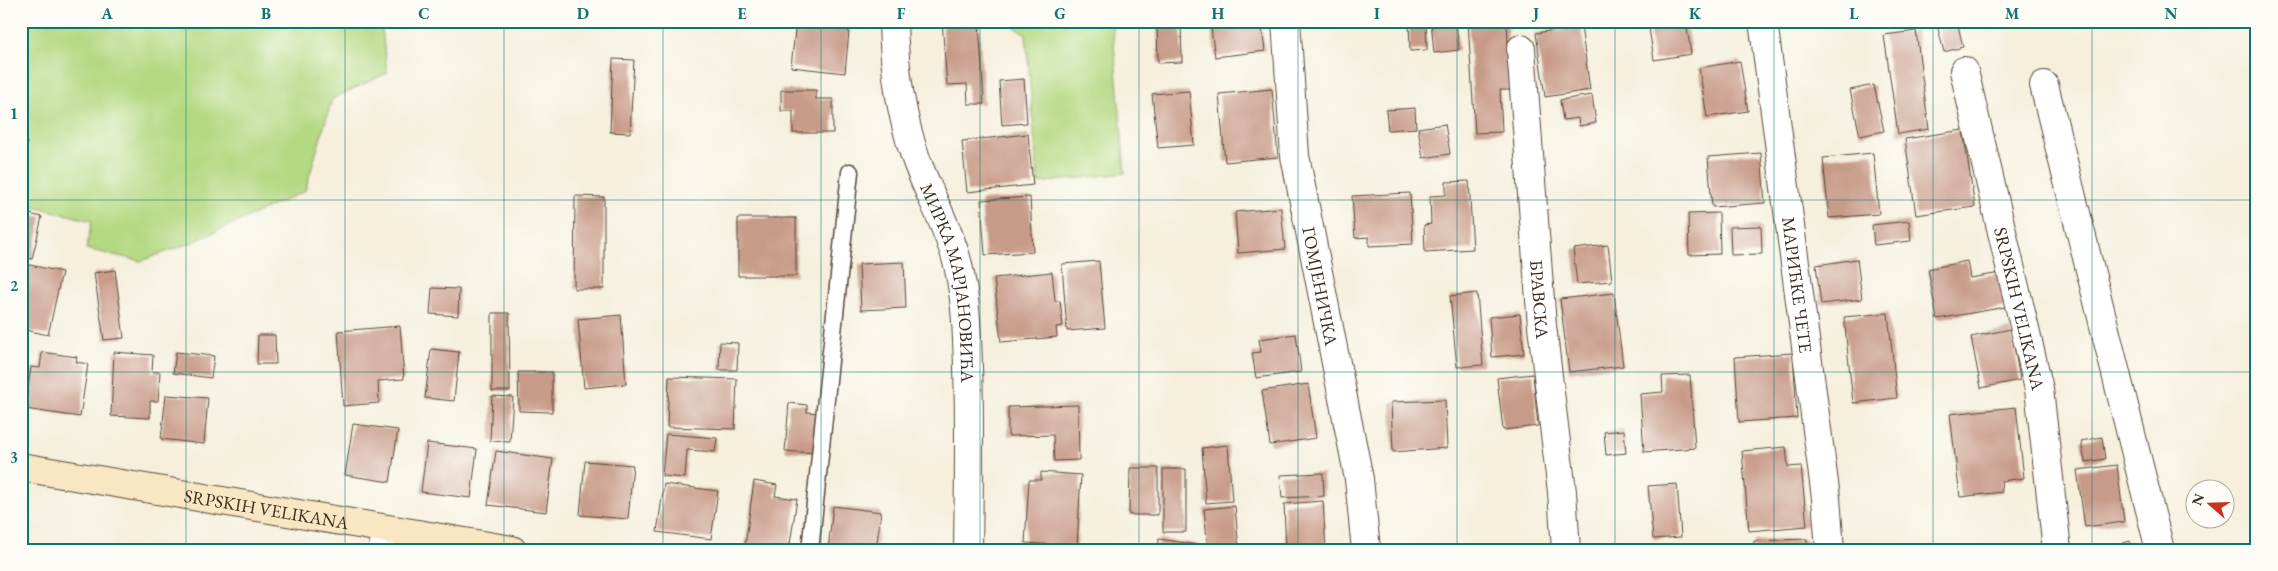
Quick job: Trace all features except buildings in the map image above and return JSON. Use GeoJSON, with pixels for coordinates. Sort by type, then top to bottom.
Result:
{"type":"FeatureCollection","features":[{"type":"Feature","properties":{"kind":"main road","name":"SRPSKIH VELIKANA"},"geometry":{"type":"LineString","coordinates":[[21,467],[384,539],[512,550]]}},
{"type":"Feature","properties":{"kind":"street","name":"МИРКА МАРЈАНОВИЋА"},"geometry":{"type":"LineString","coordinates":[[894,21],[894,49],[903,110],[916,159],[942,216],[958,266],[966,317],[970,402],[968,550]]}},
{"type":"Feature","properties":{"kind":"street","name":"ГОМЈЕНИЧКА"},"geometry":{"type":"LineString","coordinates":[[1286,21],[1295,156],[1359,479],[1366,550]]}},
{"type":"Feature","properties":{"kind":"street","name":"МАРИЋКЕ ЧЕТЕ"},"geometry":{"type":"LineString","coordinates":[[1763,21],[1826,498],[1830,550]]}},
{"type":"Feature","properties":{"kind":"street","name":"БРАВСКА"},"geometry":{"type":"LineString","coordinates":[[1521,49],[1542,326],[1562,492],[1566,550]]}},
{"type":"Feature","properties":{"kind":"street","name":"SRPSKIH VELIKANA"},"geometry":{"type":"LineString","coordinates":[[1964,71],[2039,389],[2057,550]]}},
{"type":"Feature","properties":{"kind":"street"},"geometry":{"type":"LineString","coordinates":[[2044,86],[2160,550]]}},
{"type":"Feature","properties":{"kind":"lane"},"geometry":{"type":"LineString","coordinates":[[810,550],[850,172]]}},
{"type":"Feature","properties":{"kind":"green space"},"geometry":{"type":"Polygon","coordinates":[[[21,21],[381,21],[387,73],[332,99],[305,191],[193,242],[141,261],[86,249],[92,221],[21,203],[21,21]]]}},
{"type":"Feature","properties":{"kind":"green space"},"geometry":{"type":"Polygon","coordinates":[[[1011,21],[1112,21],[1125,173],[1038,183],[1026,34],[1011,25],[1011,21]]]}}]}
